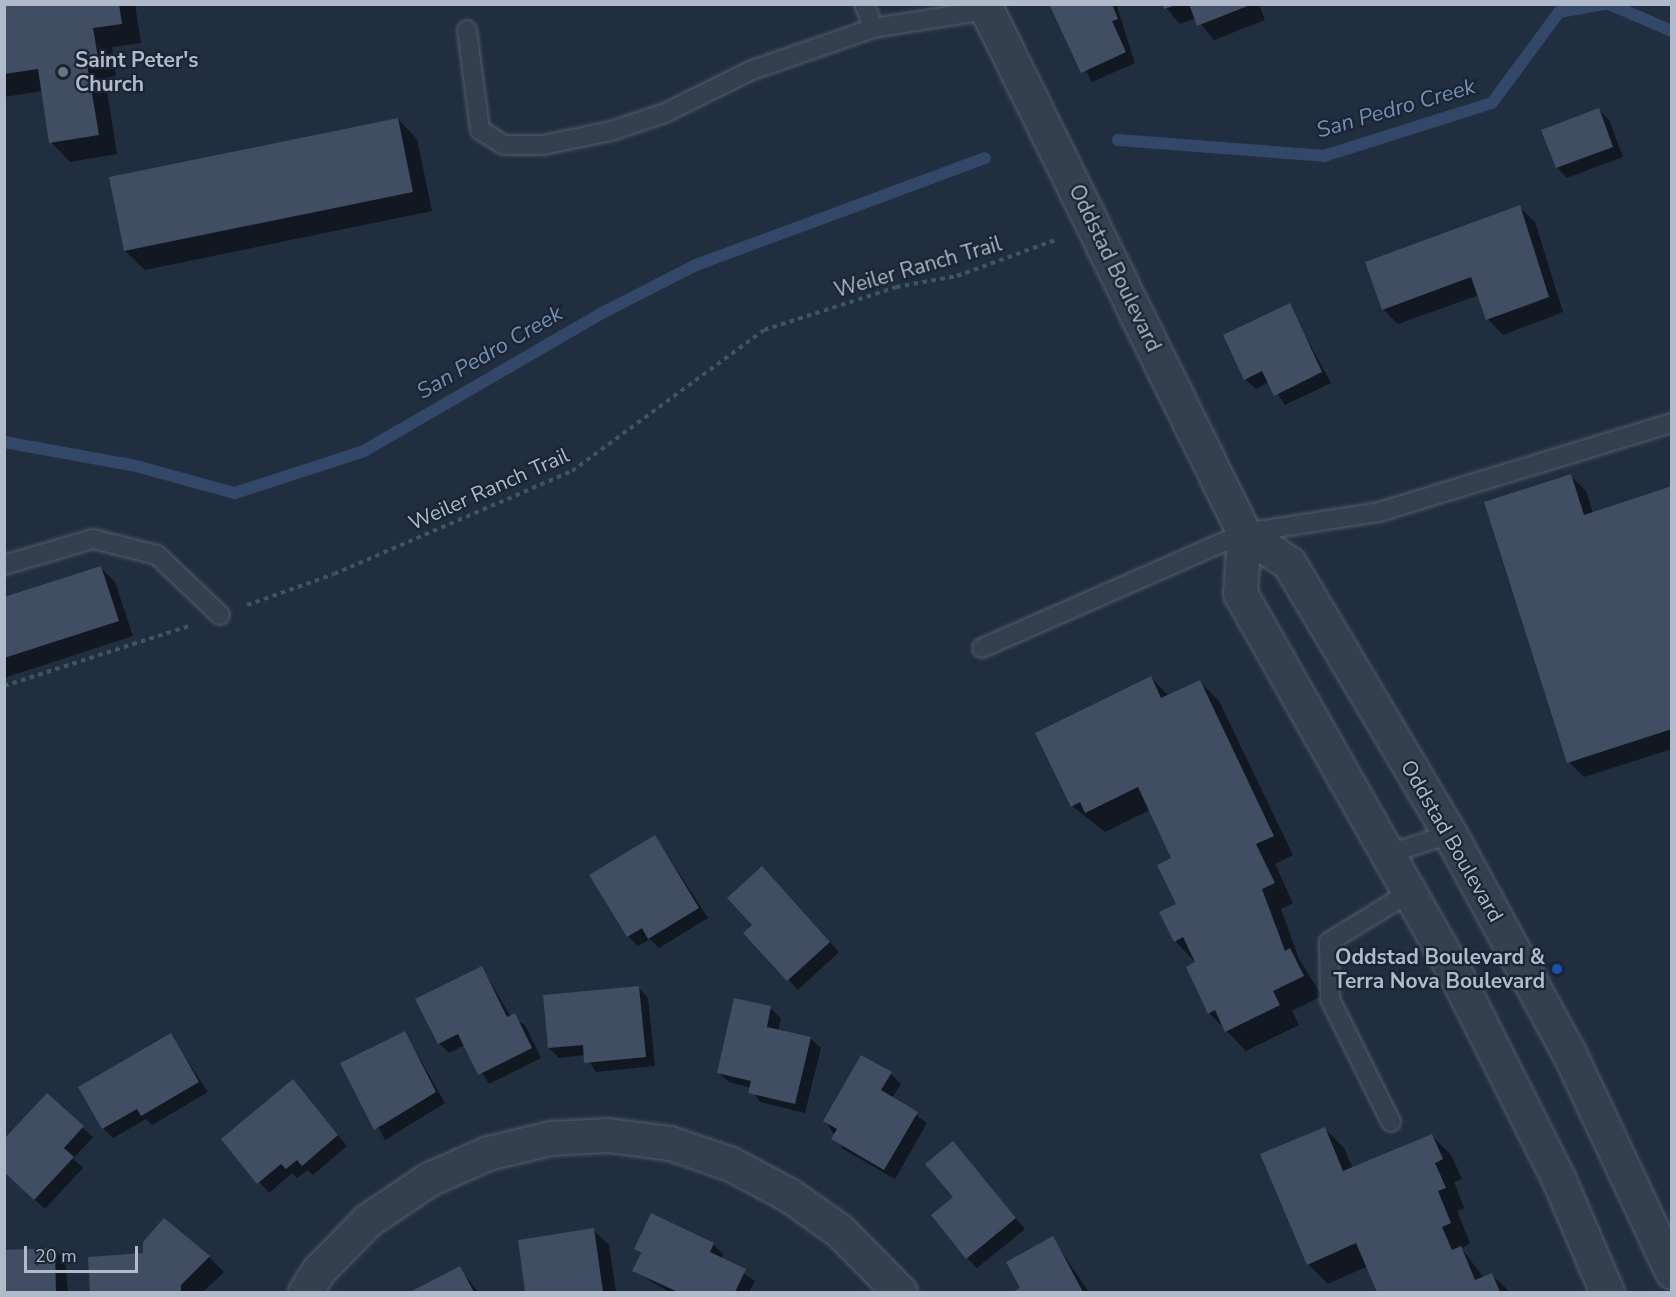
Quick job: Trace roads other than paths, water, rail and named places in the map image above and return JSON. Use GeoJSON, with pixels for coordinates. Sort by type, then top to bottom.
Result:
{"type":"FeatureCollection","features":[{"type":"Feature","properties":{"kind":"street","name":"Oddstad Boulevard"},"geometry":{"type":"LineString","coordinates":[[985,7],[1096,226],[1244,533],[1240,593],[1389,854],[1514,1086],[1607,1293]]}},
{"type":"Feature","properties":{"kind":"street","name":"Oddstad Boulevard"},"geometry":{"type":"LineString","coordinates":[[1244,533],[1289,563],[1450,834],[1569,1053],[1671,1272]]}},
{"type":"Feature","properties":{"kind":"street"},"geometry":{"type":"LineString","coordinates":[[305,1293],[319,1270],[368,1220],[429,1179],[488,1153],[539,1140],[608,1135],[670,1143],[731,1164],[789,1195],[840,1231],[900,1293]]}},
{"type":"Feature","properties":{"kind":"lane"},"geometry":{"type":"LineString","coordinates":[[864,4],[874,28]]}},
{"type":"Feature","properties":{"kind":"lane"},"geometry":{"type":"LineString","coordinates":[[467,30],[480,130],[491,140],[515,146],[611,131],[665,113],[752,70],[874,28],[985,7]]}},
{"type":"Feature","properties":{"kind":"lane"},"geometry":{"type":"LineString","coordinates":[[982,648],[1244,533],[1378,512],[1671,423]]}},
{"type":"Feature","properties":{"kind":"lane"},"geometry":{"type":"LineString","coordinates":[[4,565],[93,539],[157,555],[220,615]]}},
{"type":"Feature","properties":{"kind":"lane"},"geometry":{"type":"LineString","coordinates":[[1389,854],[1450,834]]}},
{"type":"Feature","properties":{"kind":"lane"},"geometry":{"type":"LineString","coordinates":[[1391,1122],[1330,999],[1329,942],[1410,892]]}},
{"type":"Feature","properties":{"kind":"waterway","name":"San Pedro Creek"},"geometry":{"type":"LineString","coordinates":[[1118,140],[1324,156],[1492,103],[1559,12],[1605,4]]}},
{"type":"Feature","properties":{"kind":"waterway","name":"San Pedro Creek"},"geometry":{"type":"LineString","coordinates":[[1609,4],[1672,31]]}},
{"type":"Feature","properties":{"kind":"waterway","name":"San Pedro Creek"},"geometry":{"type":"LineString","coordinates":[[4,442],[136,466],[235,493],[364,451],[600,314],[696,265],[985,158]]}},
{"type":"Feature","properties":{"kind":"place","name":"Saint Peter's Church"},"geometry":{"type":"Point","coordinates":[63,72]}},
{"type":"Feature","properties":{"kind":"place","name":"Oddstad Boulevard & Terra Nova Boulevard"},"geometry":{"type":"Point","coordinates":[1557,969]}}]}
